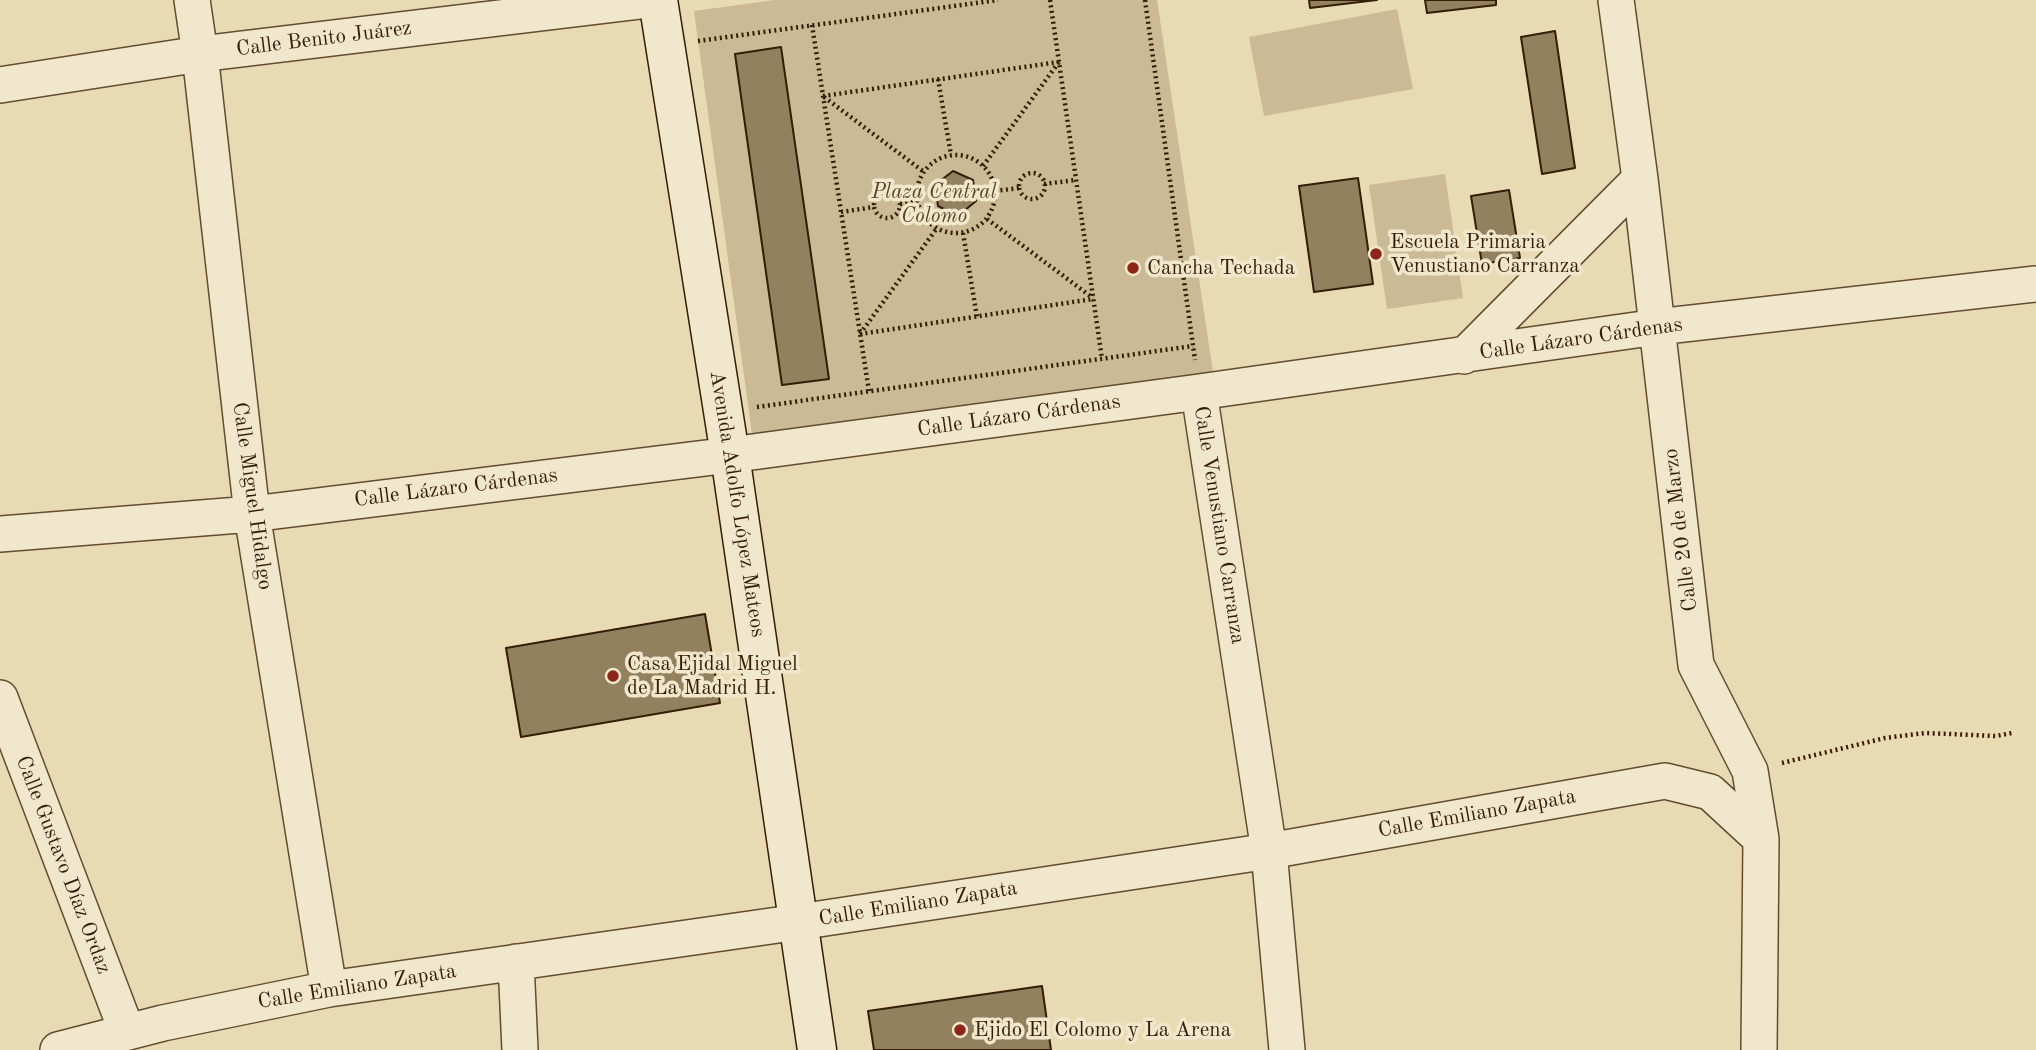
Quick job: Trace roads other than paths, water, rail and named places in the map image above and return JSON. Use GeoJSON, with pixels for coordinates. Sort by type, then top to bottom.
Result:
{"type":"FeatureCollection","features":[{"type":"Feature","properties":{"kind":"main road","name":"Avenida Adolfo López Mateos"},"geometry":{"type":"LineString","coordinates":[[658,0],[730,454],[817,1050]]}},
{"type":"Feature","properties":{"kind":"street","name":"Calle Miguel Hidalgo"},"geometry":{"type":"LineString","coordinates":[[192,0],[251,514],[329,989]]}},
{"type":"Feature","properties":{"kind":"street","name":"Calle Benito Juárez"},"geometry":{"type":"LineString","coordinates":[[0,85],[200,54],[649,0]]}},
{"type":"Feature","properties":{"kind":"street","name":"Calle 20 de Marzo"},"geometry":{"type":"LineString","coordinates":[[1616,0],[1640,179],[1696,665],[1750,771],[1761,839],[1759,1050]]}},
{"type":"Feature","properties":{"kind":"street"},"geometry":{"type":"LineString","coordinates":[[1464,356],[1640,179]]}},
{"type":"Feature","properties":{"kind":"street","name":"Calle Lázaro Cárdenas"},"geometry":{"type":"LineString","coordinates":[[0,534],[251,514],[1199,392],[1657,327],[2036,284]]}},
{"type":"Feature","properties":{"kind":"street","name":"Calle Venustiano Carranza"},"geometry":{"type":"LineString","coordinates":[[1199,392],[1269,851],[1287,1050]]}},
{"type":"Feature","properties":{"kind":"street","name":"Calle Gustavo Díaz Ordaz"},"geometry":{"type":"LineString","coordinates":[[0,698],[127,1032]]}},
{"type":"Feature","properties":{"kind":"street","name":"Calle Emiliano Zapata"},"geometry":{"type":"LineString","coordinates":[[58,1050],[163,1023],[329,989],[1269,851],[1665,781],[1710,792],[1761,839]]}},
{"type":"Feature","properties":{"kind":"street"},"geometry":{"type":"LineString","coordinates":[[516,962],[520,1050]]}},
{"type":"Feature","properties":{"kind":"place","name":"Escuela Primaria Venustiano Carranza"},"geometry":{"type":"Point","coordinates":[1376,254]}},
{"type":"Feature","properties":{"kind":"place","name":"Cancha Techada"},"geometry":{"type":"Point","coordinates":[1133,268]}},
{"type":"Feature","properties":{"kind":"place","name":"Casa Ejidal Miguel de La Madrid H."},"geometry":{"type":"Point","coordinates":[613,676]}},
{"type":"Feature","properties":{"kind":"place","name":"Ejido El Colomo y La Arena"},"geometry":{"type":"Point","coordinates":[960,1030]}},
{"type":"Feature","properties":{"kind":"park label","name":"Plaza Central Colomo"},"geometry":{"type":"Point","coordinates":[934,204]}}]}
